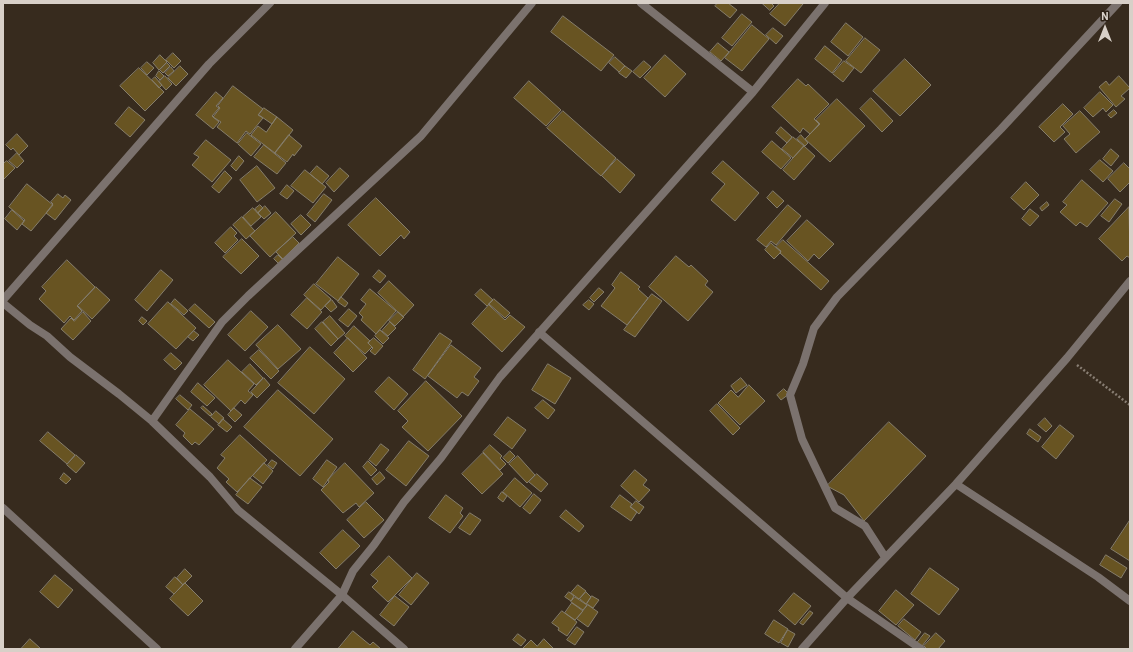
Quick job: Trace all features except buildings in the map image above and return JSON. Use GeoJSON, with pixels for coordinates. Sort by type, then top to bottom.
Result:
{"type":"FeatureCollection","features":[{"type":"Feature","properties":{"kind":"street"},"geometry":{"type":"LineString","coordinates":[[270,3],[209,64],[3,301],[47,336],[70,357],[152,421],[210,477],[238,510],[342,595],[404,649]]}},
{"type":"Feature","properties":{"kind":"street"},"geometry":{"type":"LineString","coordinates":[[152,421],[222,322],[248,296],[421,136],[532,3]]}},
{"type":"Feature","properties":{"kind":"street"},"geometry":{"type":"LineString","coordinates":[[642,3],[753,92]]}},
{"type":"Feature","properties":{"kind":"street"},"geometry":{"type":"LineString","coordinates":[[295,649],[342,595],[353,571],[374,546],[404,502],[441,458],[500,377],[753,92],[825,3]]}},
{"type":"Feature","properties":{"kind":"street"},"geometry":{"type":"LineString","coordinates":[[885,557],[865,526],[835,508],[802,439],[790,395],[803,364],[814,328],[837,297],[1001,129],[1118,3]]}},
{"type":"Feature","properties":{"kind":"street"},"geometry":{"type":"LineString","coordinates":[[802,649],[885,557],[956,484],[1067,358],[1130,280]]}},
{"type":"Feature","properties":{"kind":"street"},"geometry":{"type":"LineString","coordinates":[[539,332],[847,598],[921,649]]}},
{"type":"Feature","properties":{"kind":"street"},"geometry":{"type":"LineString","coordinates":[[956,484],[1098,577],[1130,601]]}},
{"type":"Feature","properties":{"kind":"street"},"geometry":{"type":"LineString","coordinates":[[3,508],[157,649]]}},
{"type":"Feature","properties":{"kind":"path"},"geometry":{"type":"LineString","coordinates":[[1067,358],[1130,405]]}}]}
